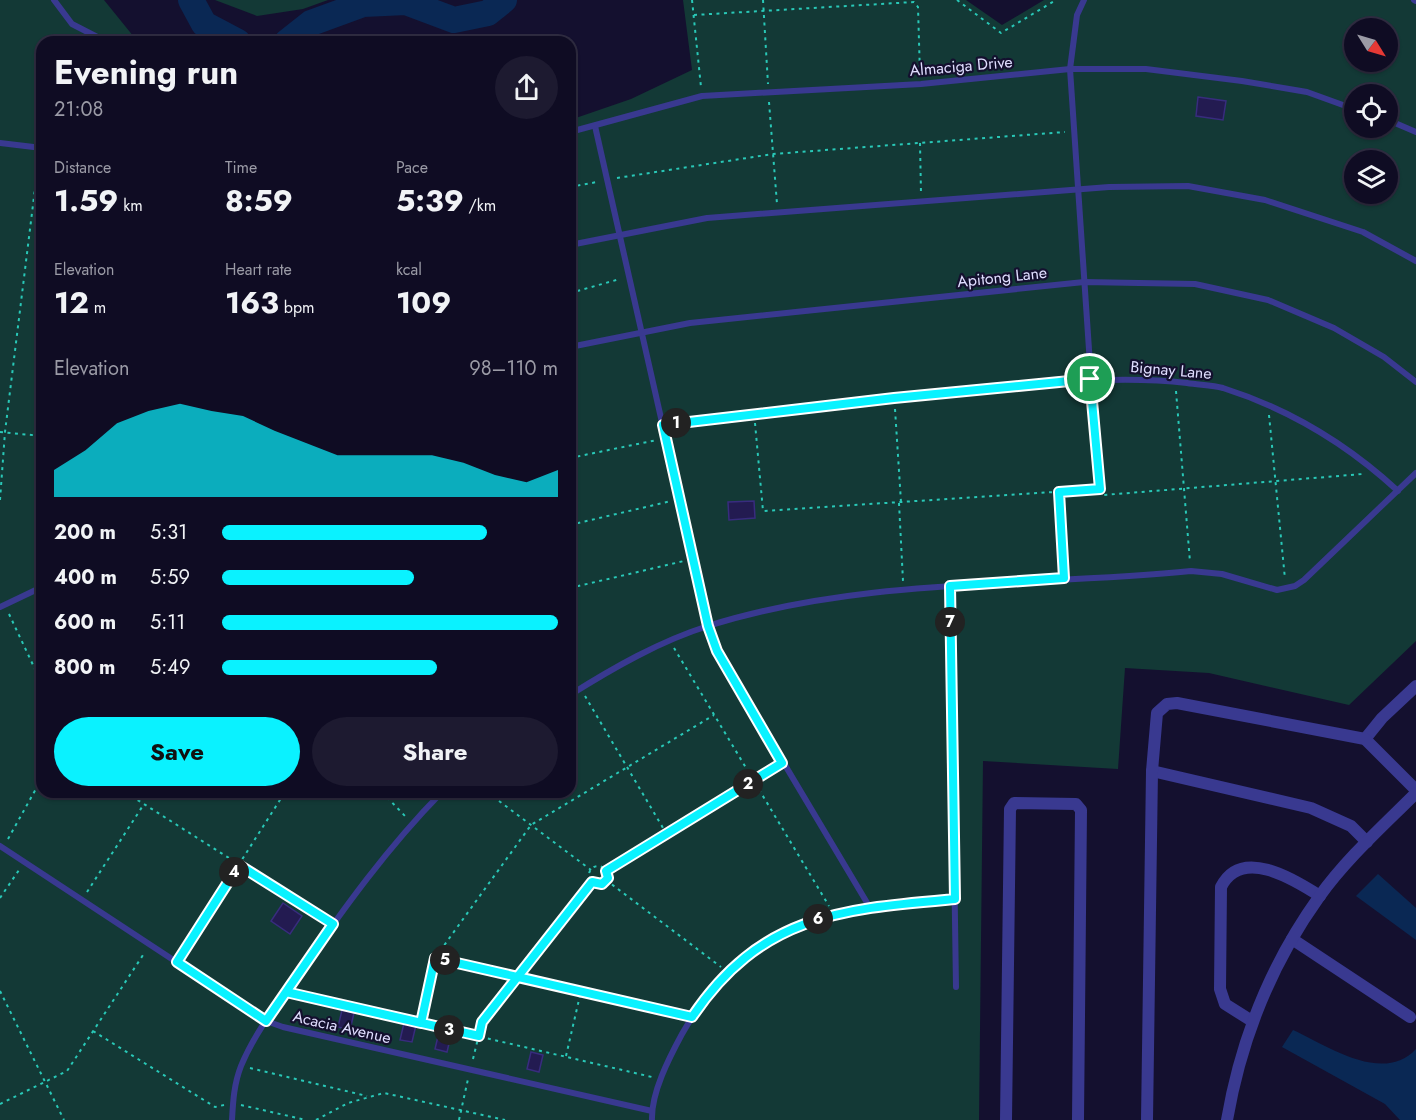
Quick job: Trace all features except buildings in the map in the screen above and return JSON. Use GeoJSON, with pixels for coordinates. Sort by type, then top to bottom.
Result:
{"type":"FeatureCollection","features":[{"type":"Feature","properties":{"kind":"street"},"geometry":{"type":"LineString","coordinates":[[1365,739],[1382,718],[1416,686]]}},
{"type":"Feature","properties":{"kind":"street"},"geometry":{"type":"LineString","coordinates":[[1147,1120],[1152,771],[1157,713],[1167,704],[1176,703],[1365,739],[1414,798],[1367,842],[1320,896],[1292,939],[1251,1021],[1233,1081],[1227,1120]]}},
{"type":"Feature","properties":{"kind":"street"},"geometry":{"type":"LineString","coordinates":[[1152,771],[1311,808],[1351,826],[1367,842]]}},
{"type":"Feature","properties":{"kind":"street"},"geometry":{"type":"LineString","coordinates":[[1006,1120],[1010,809],[1014,803],[1076,804],[1082,810],[1078,1120]]}},
{"type":"Feature","properties":{"kind":"street"},"geometry":{"type":"LineString","coordinates":[[1251,1021],[1225,1004],[1220,989],[1221,887],[1227,876],[1237,868],[1248,866],[1286,876],[1320,896]]}},
{"type":"Feature","properties":{"kind":"street"},"geometry":{"type":"LineString","coordinates":[[1292,939],[1410,1017]]}},
{"type":"Feature","properties":{"kind":"lane"},"geometry":{"type":"LineString","coordinates":[[54,0],[72,24],[95,36]]}},
{"type":"Feature","properties":{"kind":"lane"},"geometry":{"type":"LineString","coordinates":[[1084,0],[1077,15],[1070,69],[1090,379]]}},
{"type":"Feature","properties":{"kind":"lane","name":"Almaciga Drive"},"geometry":{"type":"LineString","coordinates":[[576,131],[702,96],[921,84],[1070,69],[1146,69],[1242,81],[1307,92],[1344,105]]}},
{"type":"Feature","properties":{"kind":"lane"},"geometry":{"type":"LineString","coordinates":[[1398,124],[1416,132]]}},
{"type":"Feature","properties":{"kind":"lane"},"geometry":{"type":"LineString","coordinates":[[595,126],[708,626],[717,651],[869,906]]}},
{"type":"Feature","properties":{"kind":"lane"},"geometry":{"type":"LineString","coordinates":[[0,143],[36,147]]}},
{"type":"Feature","properties":{"kind":"lane"},"geometry":{"type":"LineString","coordinates":[[576,244],[707,218],[1108,187],[1188,186],[1265,200],[1363,232],[1416,261]]}},
{"type":"Feature","properties":{"kind":"lane","name":"Apitong Lane"},"geometry":{"type":"LineString","coordinates":[[576,346],[690,322],[1084,282],[1195,284],[1268,300],[1334,328],[1384,357],[1416,382]]}},
{"type":"Feature","properties":{"kind":"lane","name":"Bignay Lane"},"geometry":{"type":"LineString","coordinates":[[663,425],[894,398],[1090,379],[1175,382],[1221,388],[1268,406],[1323,432],[1398,491]]}},
{"type":"Feature","properties":{"kind":"lane"},"geometry":{"type":"LineString","coordinates":[[576,691],[670,641],[708,626],[798,604],[950,586],[1191,571],[1222,574],[1278,590],[1286,588],[1304,580],[1416,473]]}},
{"type":"Feature","properties":{"kind":"lane"},"geometry":{"type":"LineString","coordinates":[[950,586],[956,987]]}},
{"type":"Feature","properties":{"kind":"lane"},"geometry":{"type":"LineString","coordinates":[[2,606],[36,590]]}},
{"type":"Feature","properties":{"kind":"lane"},"geometry":{"type":"LineString","coordinates":[[232,1120],[232,1102],[241,1066],[266,1021],[333,924],[411,823],[436,798]]}},
{"type":"Feature","properties":{"kind":"lane","name":"Acacia Avenue"},"geometry":{"type":"LineString","coordinates":[[1,847],[266,1021],[283,1027],[652,1111]]}},
{"type":"Feature","properties":{"kind":"lane"},"geometry":{"type":"LineString","coordinates":[[652,1120],[652,1111],[662,1079],[674,1049],[692,1017],[729,973],[783,933],[834,913],[869,906],[955,899]]}},
{"type":"Feature","properties":{"kind":"path"},"geometry":{"type":"LineString","coordinates":[[692,0],[702,96]]}},
{"type":"Feature","properties":{"kind":"path"},"geometry":{"type":"LineString","coordinates":[[764,0],[777,213]]}},
{"type":"Feature","properties":{"kind":"path"},"geometry":{"type":"LineString","coordinates":[[957,0],[1001,33],[1056,0]]}},
{"type":"Feature","properties":{"kind":"path"},"geometry":{"type":"LineString","coordinates":[[694,15],[914,2],[918,7],[921,84]]}},
{"type":"Feature","properties":{"kind":"path"},"geometry":{"type":"LineString","coordinates":[[576,186],[773,154],[1075,131]]}},
{"type":"Feature","properties":{"kind":"path"},"geometry":{"type":"LineString","coordinates":[[920,142],[921,202]]}},
{"type":"Feature","properties":{"kind":"path"},"geometry":{"type":"LineString","coordinates":[[0,500],[5,432],[36,187]]}},
{"type":"Feature","properties":{"kind":"path"},"geometry":{"type":"LineString","coordinates":[[576,291],[629,277]]}},
{"type":"Feature","properties":{"kind":"path"},"geometry":{"type":"LineString","coordinates":[[1090,379],[1100,489],[1104,495],[1378,473]]}},
{"type":"Feature","properties":{"kind":"path"},"geometry":{"type":"LineString","coordinates":[[1175,382],[1191,571]]}},
{"type":"Feature","properties":{"kind":"path"},"geometry":{"type":"LineString","coordinates":[[894,398],[903,590]]}},
{"type":"Feature","properties":{"kind":"path"},"geometry":{"type":"LineString","coordinates":[[1268,406],[1286,588]]}},
{"type":"Feature","properties":{"kind":"path"},"geometry":{"type":"LineString","coordinates":[[755,414],[763,511],[1100,489]]}},
{"type":"Feature","properties":{"kind":"path"},"geometry":{"type":"LineString","coordinates":[[0,432],[36,435]]}},
{"type":"Feature","properties":{"kind":"path"},"geometry":{"type":"LineString","coordinates":[[576,457],[666,439]]}},
{"type":"Feature","properties":{"kind":"path"},"geometry":{"type":"LineString","coordinates":[[1059,492],[1064,578]]}},
{"type":"Feature","properties":{"kind":"path"},"geometry":{"type":"LineString","coordinates":[[576,524],[679,500]]}},
{"type":"Feature","properties":{"kind":"path"},"geometry":{"type":"LineString","coordinates":[[576,587],[693,560]]}},
{"type":"Feature","properties":{"kind":"path"},"geometry":{"type":"LineString","coordinates":[[2,606],[36,672]]}},
{"type":"Feature","properties":{"kind":"path"},"geometry":{"type":"LineString","coordinates":[[670,641],[834,913]]}},
{"type":"Feature","properties":{"kind":"path"},"geometry":{"type":"LineString","coordinates":[[581,688],[666,834]]}},
{"type":"Feature","properties":{"kind":"path"},"geometry":{"type":"LineString","coordinates":[[576,798],[714,715]]}},
{"type":"Feature","properties":{"kind":"path"},"geometry":{"type":"LineString","coordinates":[[606,871],[782,763]]}},
{"type":"Feature","properties":{"kind":"path"},"geometry":{"type":"LineString","coordinates":[[1,847],[36,788]]}},
{"type":"Feature","properties":{"kind":"path"},"geometry":{"type":"LineString","coordinates":[[134,798],[333,924]]}},
{"type":"Feature","properties":{"kind":"path"},"geometry":{"type":"LineString","coordinates":[[177,962],[281,798]]}},
{"type":"Feature","properties":{"kind":"path"},"geometry":{"type":"LineString","coordinates":[[388,798],[411,823]]}},
{"type":"Feature","properties":{"kind":"path"},"geometry":{"type":"LineString","coordinates":[[495,798],[591,870]]}},
{"type":"Feature","properties":{"kind":"path"},"geometry":{"type":"LineString","coordinates":[[421,1023],[435,958],[531,825],[576,798]]}},
{"type":"Feature","properties":{"kind":"path"},"geometry":{"type":"LineString","coordinates":[[82,900],[144,804]]}},
{"type":"Feature","properties":{"kind":"path"},"geometry":{"type":"LineString","coordinates":[[0,898],[24,862]]}},
{"type":"Feature","properties":{"kind":"path"},"geometry":{"type":"LineString","coordinates":[[606,871],[599,866],[591,870],[589,874],[592,882],[600,885],[606,880]]}},
{"type":"Feature","properties":{"kind":"path"},"geometry":{"type":"LineString","coordinates":[[606,871],[606,880]]}},
{"type":"Feature","properties":{"kind":"path"},"geometry":{"type":"LineString","coordinates":[[606,880],[729,973]]}},
{"type":"Feature","properties":{"kind":"path"},"geometry":{"type":"LineString","coordinates":[[459,1120],[482,1022],[592,882]]}},
{"type":"Feature","properties":{"kind":"path"},"geometry":{"type":"LineString","coordinates":[[0,1104],[67,1071],[150,945]]}},
{"type":"Feature","properties":{"kind":"path"},"geometry":{"type":"LineString","coordinates":[[435,958],[692,1017]]}},
{"type":"Feature","properties":{"kind":"path"},"geometry":{"type":"LineString","coordinates":[[0,991],[64,1120]]}},
{"type":"Feature","properties":{"kind":"path"},"geometry":{"type":"LineString","coordinates":[[286,992],[662,1079]]}},
{"type":"Feature","properties":{"kind":"path"},"geometry":{"type":"LineString","coordinates":[[566,1057],[581,992]]}},
{"type":"Feature","properties":{"kind":"path"},"geometry":{"type":"LineString","coordinates":[[93,1031],[215,1107],[232,1102],[306,1120]]}},
{"type":"Feature","properties":{"kind":"path"},"geometry":{"type":"LineString","coordinates":[[241,1066],[370,1097]]}},
{"type":"Feature","properties":{"kind":"path"},"geometry":{"type":"LineString","coordinates":[[316,1120],[348,1103],[384,1094],[505,1120]]}},
{"type":"Feature","properties":{"kind":"green space"},"geometry":{"type":"Polygon","coordinates":[[[0,0],[104,0],[133,36],[36,36],[36,798],[576,798],[576,118],[631,99],[692,70],[683,0],[966,0],[1002,25],[1044,0],[1416,0],[1416,641],[1349,705],[1209,673],[1125,668],[1118,769],[983,761],[979,1120],[0,1120],[0,0]]]}},
{"type":"Feature","properties":{"kind":"green space"},"geometry":{"type":"Polygon","coordinates":[[[215,0],[328,0],[303,9],[257,16],[215,0]]]}},
{"type":"Feature","properties":{"kind":"water"},"geometry":{"type":"Polygon","coordinates":[[[1378,874],[1416,908],[1416,940],[1356,896],[1378,874]]]}},
{"type":"Feature","properties":{"kind":"water"},"geometry":{"type":"Polygon","coordinates":[[[1293,1030],[1354,1059],[1371,1063],[1388,1063],[1403,1059],[1416,1049],[1416,1120],[1400,1120],[1385,1104],[1282,1047],[1293,1030]]]}},
{"type":"Feature","properties":{"kind":"waterway"},"geometry":{"type":"LineString","coordinates":[[191,0],[204,24],[227,36]]}},
{"type":"Feature","properties":{"kind":"waterway"},"geometry":{"type":"LineString","coordinates":[[295,36],[311,23],[363,4],[406,2],[454,20],[488,13],[504,0]]}},
{"type":"Feature","properties":{"kind":"route"},"geometry":{"type":"LineString","coordinates":[[1090,379],[894,398],[663,425],[708,626],[717,651],[782,763],[606,871],[608,878],[602,884],[597,885],[592,882],[518,977],[482,1022],[479,1036],[421,1023],[353,1007],[286,992],[266,1021],[177,962],[239,865],[333,924],[286,992],[421,1023],[435,958],[518,977],[581,992],[692,1017],[702,1002],[740,962],[783,933],[834,913],[869,906],[955,899],[950,586],[1064,578],[1059,492],[1100,489],[1090,379]]}}]}
